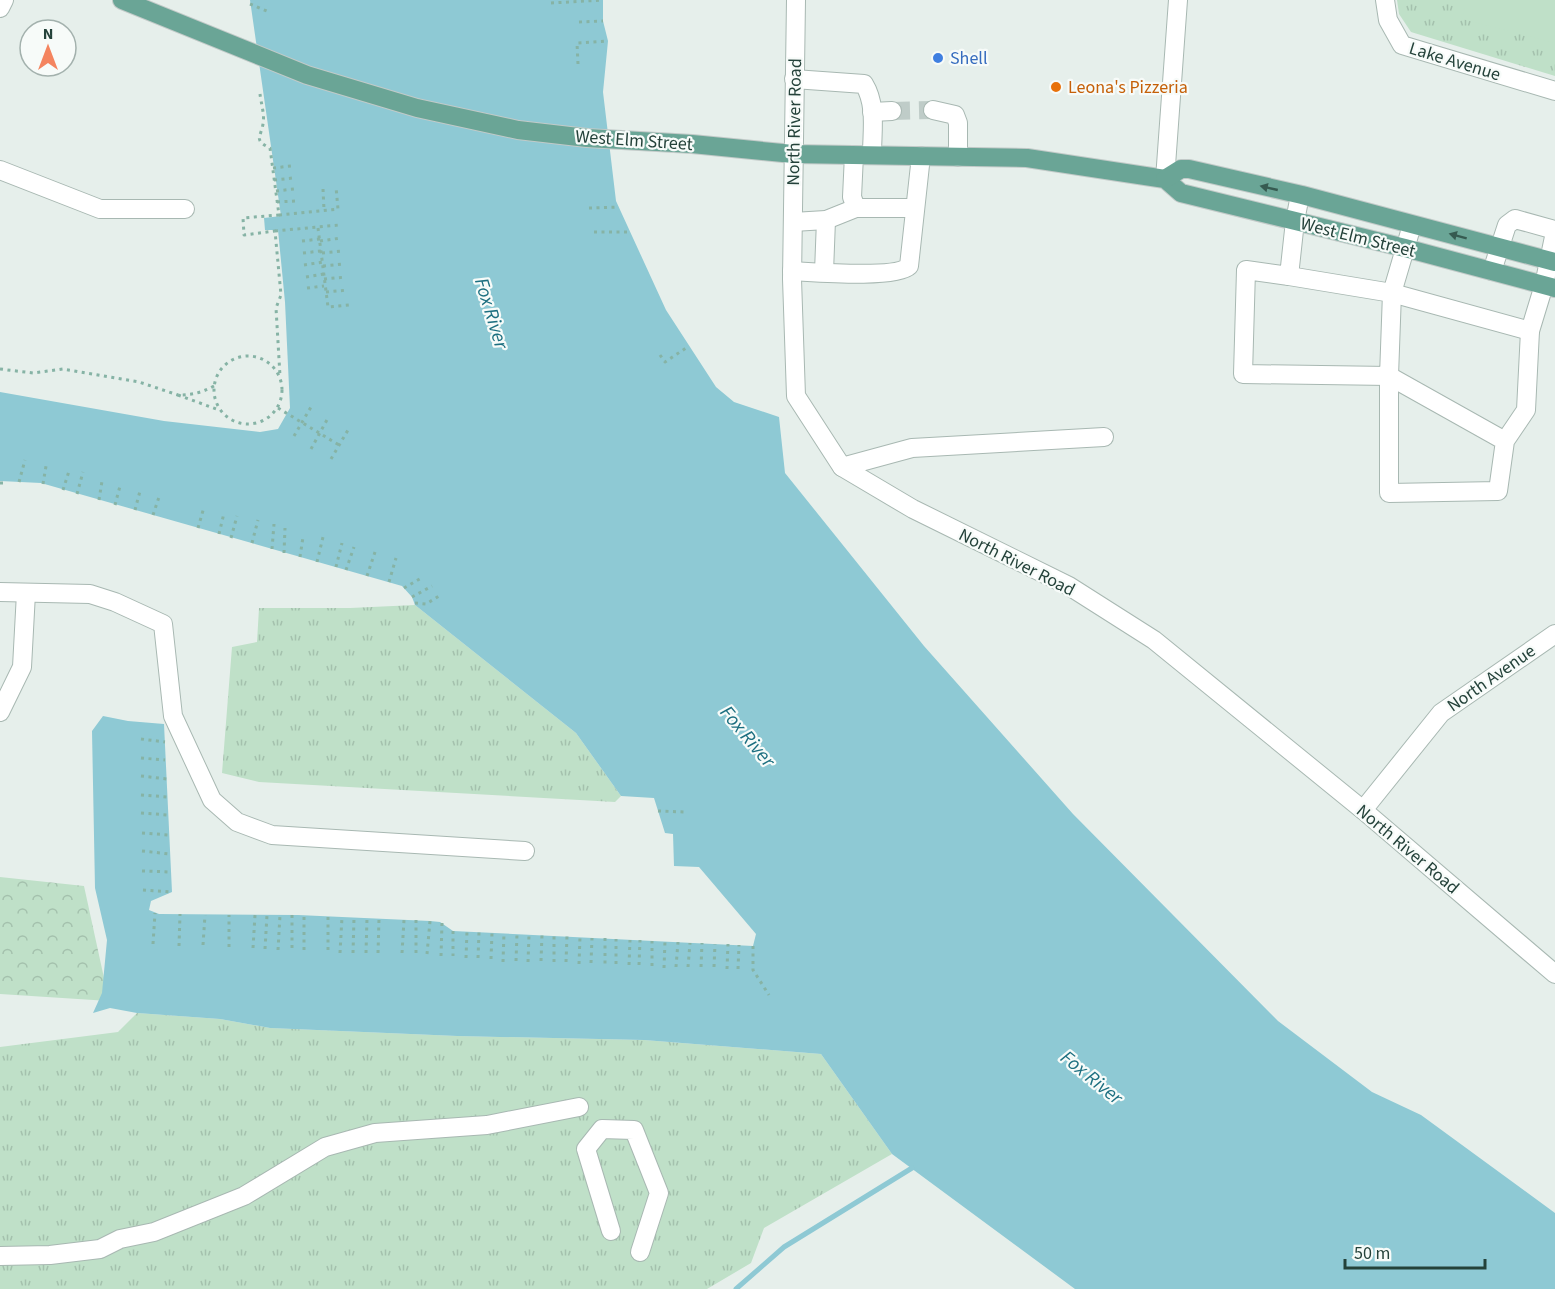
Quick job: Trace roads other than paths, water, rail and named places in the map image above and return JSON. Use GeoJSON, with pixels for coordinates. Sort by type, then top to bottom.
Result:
{"type":"FeatureCollection","features":[{"type":"Feature","properties":{"kind":"main road","name":"West Elm Street"},"geometry":{"type":"LineString","coordinates":[[122,0],[307,75],[417,108],[518,130],[587,138],[692,144],[793,154],[1027,158],[1165,179],[1181,194],[1405,248],[1549,287]]}},
{"type":"Feature","properties":{"kind":"main road","name":"West Elm Street"},"geometry":{"type":"LineString","coordinates":[[1165,179],[1181,169],[1189,169],[1300,195],[1552,262]]}},
{"type":"Feature","properties":{"kind":"street"},"geometry":{"type":"LineString","coordinates":[[0,8],[3,0]]}},
{"type":"Feature","properties":{"kind":"street","name":"North River Road"},"geometry":{"type":"LineString","coordinates":[[796,0],[792,271],[796,396],[842,466],[913,509],[1069,586],[1154,640],[1363,810],[1555,974]]}},
{"type":"Feature","properties":{"kind":"street"},"geometry":{"type":"LineString","coordinates":[[1165,179],[1178,0]]}},
{"type":"Feature","properties":{"kind":"street","name":"Lake Avenue"},"geometry":{"type":"LineString","coordinates":[[1385,0],[1388,20],[1402,45],[1555,91]]}},
{"type":"Feature","properties":{"kind":"street"},"geometry":{"type":"LineString","coordinates":[[794,79],[864,84],[869,91],[872,112],[852,197],[856,208]]}},
{"type":"Feature","properties":{"kind":"street"},"geometry":{"type":"LineString","coordinates":[[933,110],[955,115],[958,123],[958,157]]}},
{"type":"Feature","properties":{"kind":"street"},"geometry":{"type":"LineString","coordinates":[[872,112],[892,111]]}},
{"type":"Feature","properties":{"kind":"street"},"geometry":{"type":"LineString","coordinates":[[792,271],[881,273],[904,270],[909,266],[921,156]]}},
{"type":"Feature","properties":{"kind":"street"},"geometry":{"type":"LineString","coordinates":[[0,170],[100,209],[185,209]]}},
{"type":"Feature","properties":{"kind":"street"},"geometry":{"type":"LineString","coordinates":[[1289,276],[1300,195]]}},
{"type":"Feature","properties":{"kind":"street"},"geometry":{"type":"LineString","coordinates":[[793,222],[826,220],[856,208],[915,208]]}},
{"type":"Feature","properties":{"kind":"street"},"geometry":{"type":"LineString","coordinates":[[1412,225],[1392,293],[1389,493],[1498,491],[1505,441],[1526,410],[1530,331],[1549,287],[1555,231],[1515,219],[1508,225],[1492,271]]}},
{"type":"Feature","properties":{"kind":"street"},"geometry":{"type":"LineString","coordinates":[[824,272],[826,220]]}},
{"type":"Feature","properties":{"kind":"street"},"geometry":{"type":"LineString","coordinates":[[1505,441],[1389,376],[1243,374],[1246,270],[1392,293],[1530,331]]}},
{"type":"Feature","properties":{"kind":"street"},"geometry":{"type":"LineString","coordinates":[[842,466],[912,448],[1104,437]]}},
{"type":"Feature","properties":{"kind":"street"},"geometry":{"type":"LineString","coordinates":[[0,592],[90,594],[163,624],[173,716],[212,800],[237,822],[272,835],[525,851]]}},
{"type":"Feature","properties":{"kind":"street"},"geometry":{"type":"LineString","coordinates":[[0,712],[22,667],[26,592]]}},
{"type":"Feature","properties":{"kind":"street","name":"North Avenue"},"geometry":{"type":"LineString","coordinates":[[1363,810],[1441,713],[1555,634]]}},
{"type":"Feature","properties":{"kind":"street"},"geometry":{"type":"LineString","coordinates":[[0,1256],[50,1255],[100,1249],[120,1239],[154,1232],[244,1196],[325,1148],[375,1132],[487,1125],[579,1107]]}},
{"type":"Feature","properties":{"kind":"street"},"geometry":{"type":"LineString","coordinates":[[611,1231],[586,1149],[602,1128],[634,1130],[659,1193],[639,1252]]}},
{"type":"Feature","properties":{"kind":"water","name":"Fox River"},"geometry":{"type":"Polygon","coordinates":[[[250,0],[603,0],[603,21],[608,41],[603,92],[616,201],[666,310],[716,387],[734,402],[779,417],[785,473],[924,646],[1073,814],[1278,1021],[1372,1092],[1421,1115],[1555,1213],[1555,1289],[1075,1289],[892,1154],[821,1054],[644,1040],[457,1036],[270,1028],[220,1019],[137,1013],[110,1008],[93,1013],[102,993],[107,940],[95,888],[92,731],[103,716],[164,724],[172,892],[151,901],[149,910],[159,914],[298,915],[430,921],[440,922],[453,931],[753,946],[756,934],[699,867],[674,866],[673,834],[665,833],[654,798],[621,796],[576,733],[415,605],[412,597],[402,586],[41,483],[0,481],[0,392],[164,421],[260,432],[278,429],[290,408],[285,302],[278,230],[265,230],[264,218],[281,216],[250,0]]]}},
{"type":"Feature","properties":{"kind":"waterway"},"geometry":{"type":"LineString","coordinates":[[736,1289],[784,1247],[912,1168]]}},
{"type":"Feature","properties":{"kind":"tunnel"},"geometry":{"type":"LineString","coordinates":[[892,111],[933,110]]}},
{"type":"Feature","properties":{"kind":"place","name":"Shell"},"geometry":{"type":"Point","coordinates":[938,58]}},
{"type":"Feature","properties":{"kind":"place","name":"Leona's Pizzeria"},"geometry":{"type":"Point","coordinates":[1056,87]}}]}
